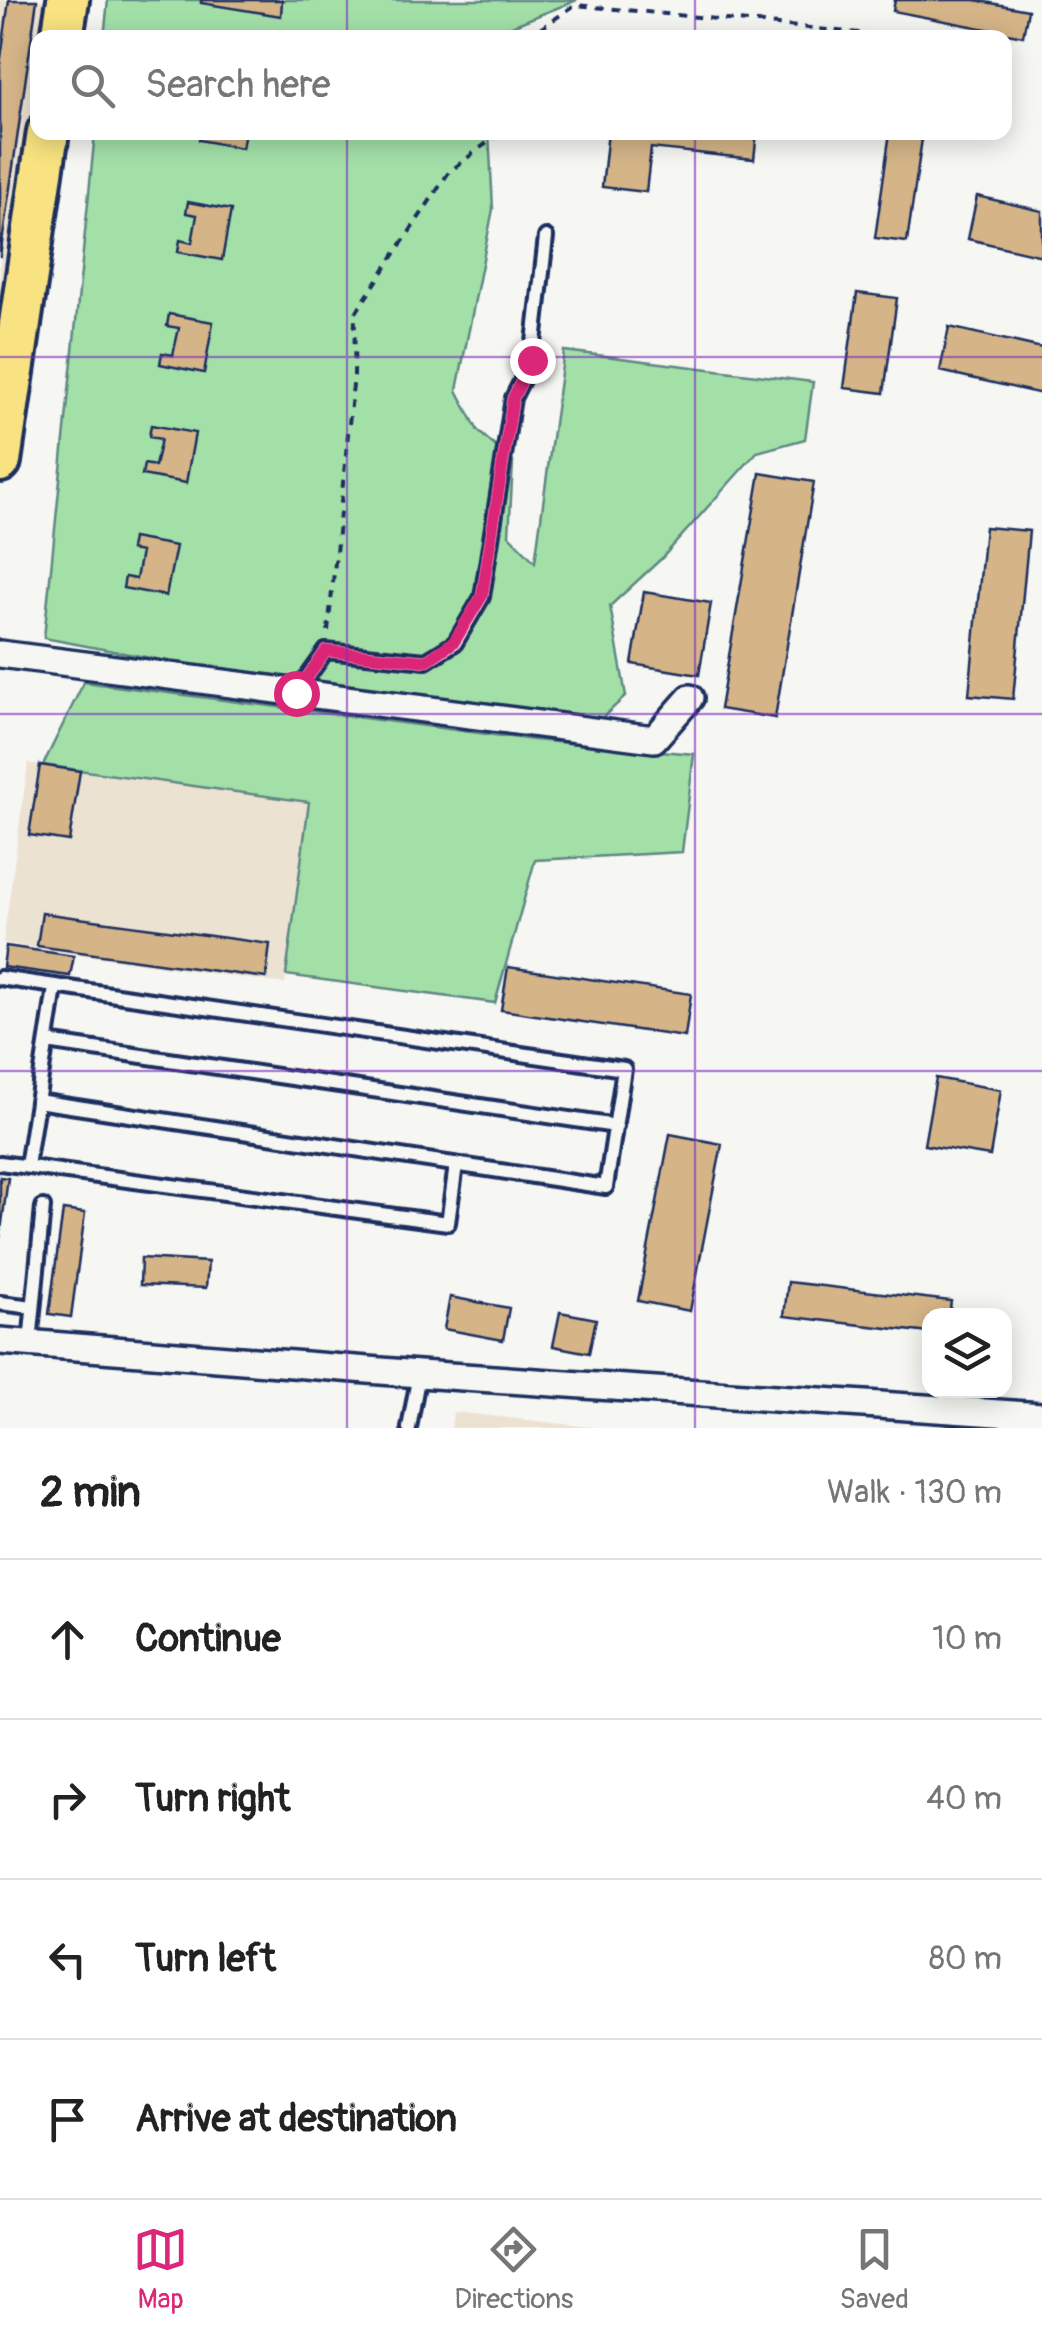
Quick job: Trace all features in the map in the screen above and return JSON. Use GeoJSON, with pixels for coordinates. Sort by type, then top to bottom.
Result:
{"type":"FeatureCollection","features":[{"type":"Feature","properties":{"kind":"main road"},"geometry":{"type":"LineString","coordinates":[[63,30],[68,0]]}},
{"type":"Feature","properties":{"kind":"main road"},"geometry":{"type":"LineString","coordinates":[[0,460],[47,140]]}},
{"type":"Feature","properties":{"kind":"street"},"geometry":{"type":"LineString","coordinates":[[0,654],[654,739],[690,698]]}},
{"type":"Feature","properties":{"kind":"street"},"geometry":{"type":"LineString","coordinates":[[0,1340],[418,1374],[1042,1416]]}},
{"type":"Feature","properties":{"kind":"lane"},"geometry":{"type":"LineString","coordinates":[[296,693],[326,651],[426,661],[454,642],[482,596],[513,398],[532,360],[546,238]]}},
{"type":"Feature","properties":{"kind":"lane"},"geometry":{"type":"LineString","coordinates":[[0,978],[624,1069],[606,1188],[38,1102]]}},
{"type":"Feature","properties":{"kind":"lane"},"geometry":{"type":"LineString","coordinates":[[28,1166],[56,988]]}},
{"type":"Feature","properties":{"kind":"lane"},"geometry":{"type":"LineString","coordinates":[[47,1042],[616,1126]]}},
{"type":"Feature","properties":{"kind":"lane"},"geometry":{"type":"LineString","coordinates":[[0,1162],[448,1223],[456,1165]]}},
{"type":"Feature","properties":{"kind":"lane"},"geometry":{"type":"LineString","coordinates":[[30,1343],[43,1208]]}},
{"type":"Feature","properties":{"kind":"lane"},"geometry":{"type":"LineString","coordinates":[[0,1304],[34,1307]]}},
{"type":"Feature","properties":{"kind":"lane"},"geometry":{"type":"LineString","coordinates":[[409,1428],[418,1374]]}},
{"type":"Feature","properties":{"kind":"path"},"geometry":{"type":"LineString","coordinates":[[539,30],[574,6],[827,30]]}},
{"type":"Feature","properties":{"kind":"path"},"geometry":{"type":"LineString","coordinates":[[326,651],[354,374],[355,314],[449,172],[491,140]]}},
{"type":"Feature","properties":{"kind":"shaded area"},"geometry":{"type":"Polygon","coordinates":[[[0,0],[49,0],[44,30],[30,30],[30,126],[0,331],[0,0]]]}},
{"type":"Feature","properties":{"kind":"shaded area"},"geometry":{"type":"Polygon","coordinates":[[[28,763],[309,802],[285,984],[3,943],[28,763]]]}},
{"type":"Feature","properties":{"kind":"shaded area"},"geometry":{"type":"Polygon","coordinates":[[[453,1412],[601,1428],[451,1428],[453,1412]]]}},
{"type":"Feature","properties":{"kind":"green space"},"geometry":{"type":"Polygon","coordinates":[[[108,0],[577,0],[502,30],[105,30],[108,0]]]}},
{"type":"Feature","properties":{"kind":"green space"},"geometry":{"type":"Polygon","coordinates":[[[94,140],[489,140],[493,209],[457,390],[478,431],[513,462],[509,535],[535,562],[564,351],[813,382],[805,439],[757,452],[661,559],[610,606],[626,696],[602,718],[349,690],[298,678],[177,663],[44,638],[94,140]]]}},
{"type":"Feature","properties":{"kind":"green space"},"geometry":{"type":"Polygon","coordinates":[[[84,682],[533,740],[694,754],[682,852],[535,860],[495,1003],[286,975],[309,802],[43,765],[84,682]]]}},
{"type":"Feature","properties":{"kind":"building"},"geometry":{"type":"Polygon","coordinates":[[[9,0],[37,0],[0,257],[0,65],[9,0]]]}},
{"type":"Feature","properties":{"kind":"building"},"geometry":{"type":"Polygon","coordinates":[[[282,0],[281,16],[201,3],[282,0]]]}},
{"type":"Feature","properties":{"kind":"building"},"geometry":{"type":"Polygon","coordinates":[[[895,0],[975,0],[1028,10],[1023,36],[1012,34],[1012,30],[992,30],[893,11],[895,0]]]}},
{"type":"Feature","properties":{"kind":"building"},"geometry":{"type":"Polygon","coordinates":[[[199,140],[244,140],[242,148],[199,140]]]}},
{"type":"Feature","properties":{"kind":"building"},"geometry":{"type":"Polygon","coordinates":[[[607,140],[756,140],[754,159],[651,148],[646,192],[602,187],[607,140]]]}},
{"type":"Feature","properties":{"kind":"building"},"geometry":{"type":"Polygon","coordinates":[[[889,140],[922,140],[907,242],[875,238],[889,140]]]}},
{"type":"Feature","properties":{"kind":"building"},"geometry":{"type":"Polygon","coordinates":[[[977,196],[1042,211],[1042,256],[968,239],[977,196]]]}},
{"type":"Feature","properties":{"kind":"building"},"geometry":{"type":"Polygon","coordinates":[[[188,202],[231,210],[222,260],[178,252],[180,240],[192,243],[197,215],[186,213],[188,202]]]}},
{"type":"Feature","properties":{"kind":"building"},"geometry":{"type":"Polygon","coordinates":[[[857,293],[897,298],[884,393],[844,388],[857,293]]]}},
{"type":"Feature","properties":{"kind":"building"},"geometry":{"type":"Polygon","coordinates":[[[169,314],[213,322],[204,373],[160,364],[162,353],[173,355],[179,328],[167,326],[169,314]]]}},
{"type":"Feature","properties":{"kind":"building"},"geometry":{"type":"Polygon","coordinates":[[[949,327],[1042,348],[1042,394],[940,371],[949,327]]]}},
{"type":"Feature","properties":{"kind":"building"},"geometry":{"type":"Polygon","coordinates":[[[151,425],[195,433],[186,483],[142,475],[144,464],[155,466],[161,439],[149,437],[151,425]]]}},
{"type":"Feature","properties":{"kind":"building"},"geometry":{"type":"Polygon","coordinates":[[[760,473],[814,482],[775,718],[720,709],[760,473]]]}},
{"type":"Feature","properties":{"kind":"building"},"geometry":{"type":"Polygon","coordinates":[[[985,527],[1029,531],[1013,699],[969,695],[985,527]]]}},
{"type":"Feature","properties":{"kind":"building"},"geometry":{"type":"Polygon","coordinates":[[[132,538],[176,546],[166,596],[123,588],[125,577],[136,579],[141,552],[130,550],[132,538]]]}},
{"type":"Feature","properties":{"kind":"building"},"geometry":{"type":"Polygon","coordinates":[[[644,592],[711,603],[699,675],[632,664],[644,592]]]}},
{"type":"Feature","properties":{"kind":"building"},"geometry":{"type":"Polygon","coordinates":[[[40,765],[80,771],[69,841],[29,835],[40,765]]]}},
{"type":"Feature","properties":{"kind":"building"},"geometry":{"type":"Polygon","coordinates":[[[42,913],[270,944],[266,978],[37,946],[42,913]]]}},
{"type":"Feature","properties":{"kind":"building"},"geometry":{"type":"Polygon","coordinates":[[[6,946],[74,956],[70,976],[3,967],[6,946]]]}},
{"type":"Feature","properties":{"kind":"building"},"geometry":{"type":"Polygon","coordinates":[[[508,967],[691,994],[685,1037],[501,1010],[508,967]]]}},
{"type":"Feature","properties":{"kind":"building"},"geometry":{"type":"Polygon","coordinates":[[[936,1078],[1001,1090],[990,1156],[924,1145],[936,1078]]]}},
{"type":"Feature","properties":{"kind":"building"},"geometry":{"type":"Polygon","coordinates":[[[670,1134],[722,1144],[690,1311],[638,1301],[670,1134]]]}},
{"type":"Feature","properties":{"kind":"building"},"geometry":{"type":"Polygon","coordinates":[[[0,1177],[8,1178],[0,1238],[0,1177]]]}},
{"type":"Feature","properties":{"kind":"building"},"geometry":{"type":"Polygon","coordinates":[[[63,1210],[85,1213],[71,1317],[49,1314],[63,1210]]]}},
{"type":"Feature","properties":{"kind":"building"},"geometry":{"type":"Polygon","coordinates":[[[141,1258],[208,1262],[206,1288],[140,1285],[141,1258]]]}},
{"type":"Feature","properties":{"kind":"building"},"geometry":{"type":"Polygon","coordinates":[[[788,1282],[951,1301],[950,1308],[922,1308],[922,1332],[784,1316],[788,1282]]]}},
{"type":"Feature","properties":{"kind":"building"},"geometry":{"type":"Polygon","coordinates":[[[450,1297],[509,1308],[503,1340],[444,1329],[450,1297]]]}},
{"type":"Feature","properties":{"kind":"building"},"geometry":{"type":"Polygon","coordinates":[[[560,1312],[596,1319],[589,1353],[553,1346],[560,1312]]]}},
{"type":"Feature","properties":{"kind":"route"},"geometry":{"type":"LineString","coordinates":[[296,693],[326,651],[426,661],[454,642],[482,596],[513,398],[532,360]]}}]}
